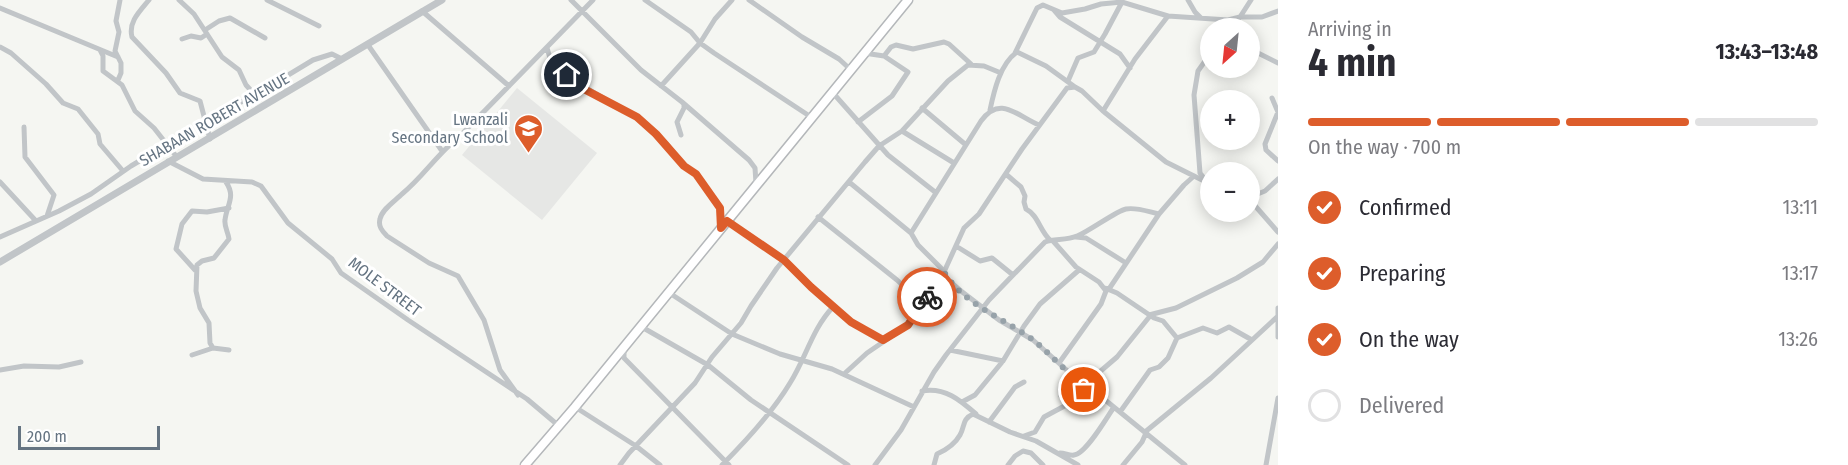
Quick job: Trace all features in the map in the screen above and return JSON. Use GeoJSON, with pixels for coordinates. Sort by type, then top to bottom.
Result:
{"type":"FeatureCollection","features":[{"type":"Feature","properties":{"kind":"highway"},"geometry":{"type":"LineString","coordinates":[[525,465],[833,93],[901,4],[908,0]]}},
{"type":"Feature","properties":{"kind":"street"},"geometry":{"type":"LineString","coordinates":[[118,80],[121,63],[116,51],[119,32],[116,21],[120,0]]}},
{"type":"Feature","properties":{"kind":"street"},"geometry":{"type":"LineString","coordinates":[[149,0],[131,26],[132,37],[166,73],[180,93],[200,100],[210,139]]}},
{"type":"Feature","properties":{"kind":"street"},"geometry":{"type":"LineString","coordinates":[[179,0],[194,14],[222,57],[239,70],[246,85],[255,95]]}},
{"type":"Feature","properties":{"kind":"street"},"geometry":{"type":"LineString","coordinates":[[267,0],[319,26]]}},
{"type":"Feature","properties":{"kind":"street","name":"SHABAAN ROBERT AVENUE"},"geometry":{"type":"LineString","coordinates":[[0,262],[442,0]]}},
{"type":"Feature","properties":{"kind":"street"},"geometry":{"type":"LineString","coordinates":[[571,0],[608,39],[754,165],[756,186]]}},
{"type":"Feature","properties":{"kind":"street"},"geometry":{"type":"LineString","coordinates":[[519,395],[500,370],[484,320],[458,276],[427,262],[385,234],[380,225],[381,217],[415,183],[442,151],[593,0]]}},
{"type":"Feature","properties":{"kind":"street"},"geometry":{"type":"LineString","coordinates":[[645,0],[691,32],[700,43],[811,117]]}},
{"type":"Feature","properties":{"kind":"street"},"geometry":{"type":"LineString","coordinates":[[661,86],[700,43],[732,0]]}},
{"type":"Feature","properties":{"kind":"street"},"geometry":{"type":"LineString","coordinates":[[749,0],[802,37],[839,59],[851,70]]}},
{"type":"Feature","properties":{"kind":"street"},"geometry":{"type":"LineString","coordinates":[[1188,0],[1195,12],[1202,18]]}},
{"type":"Feature","properties":{"kind":"street"},"geometry":{"type":"LineString","coordinates":[[1240,18],[1250,0]]}},
{"type":"Feature","properties":{"kind":"street"},"geometry":{"type":"LineString","coordinates":[[911,234],[935,192],[990,110],[1001,73],[1015,53],[1037,8],[1043,5],[1062,13],[1101,4],[1126,2],[1168,16],[1200,18]]}},
{"type":"Feature","properties":{"kind":"street"},"geometry":{"type":"LineString","coordinates":[[1068,81],[1078,58],[1094,52],[1126,2]]}},
{"type":"Feature","properties":{"kind":"street"},"geometry":{"type":"LineString","coordinates":[[0,8],[118,57]]}},
{"type":"Feature","properties":{"kind":"street"},"geometry":{"type":"LineString","coordinates":[[1052,8],[1060,17],[1120,54],[1130,68]]}},
{"type":"Feature","properties":{"kind":"street"},"geometry":{"type":"LineString","coordinates":[[422,11],[509,86]]}},
{"type":"Feature","properties":{"kind":"street"},"geometry":{"type":"LineString","coordinates":[[1240,18],[1262,17],[1278,11]]}},
{"type":"Feature","properties":{"kind":"street"},"geometry":{"type":"LineString","coordinates":[[1103,111],[1130,68],[1168,16]]}},
{"type":"Feature","properties":{"kind":"street"},"geometry":{"type":"LineString","coordinates":[[182,39],[190,36],[201,38],[219,21],[230,18],[265,38]]}},
{"type":"Feature","properties":{"kind":"street"},"geometry":{"type":"LineString","coordinates":[[885,56],[891,47],[896,45],[913,49],[944,42],[971,64],[984,66],[1001,73]]}},
{"type":"Feature","properties":{"kind":"street"},"geometry":{"type":"LineString","coordinates":[[369,45],[442,151]]}},
{"type":"Feature","properties":{"kind":"street"},"geometry":{"type":"LineString","coordinates":[[0,47],[12,54],[46,84],[63,103],[78,109],[98,134],[100,144],[123,171]]}},
{"type":"Feature","properties":{"kind":"street"},"geometry":{"type":"LineString","coordinates":[[547,48],[550,58],[578,84],[641,120],[666,143],[687,168],[696,174],[720,208],[724,225],[784,260],[833,306],[859,327],[883,340]]}},
{"type":"Feature","properties":{"kind":"street"},"geometry":{"type":"LineString","coordinates":[[100,50],[103,71],[118,80],[125,89],[135,111],[168,144],[176,156]]}},
{"type":"Feature","properties":{"kind":"street"},"geometry":{"type":"LineString","coordinates":[[858,122],[892,96],[908,74],[906,70],[885,56],[864,53]]}},
{"type":"Feature","properties":{"kind":"street"},"geometry":{"type":"LineString","coordinates":[[1015,53],[1026,56],[1068,81],[1166,162],[1200,179]]}},
{"type":"Feature","properties":{"kind":"street"},"geometry":{"type":"LineString","coordinates":[[204,121],[255,95],[313,60],[332,54],[342,59]]}},
{"type":"Feature","properties":{"kind":"street"},"geometry":{"type":"LineString","coordinates":[[1260,54],[1278,63]]}},
{"type":"Feature","properties":{"kind":"street"},"geometry":{"type":"LineString","coordinates":[[620,465],[695,383],[784,260],[879,146],[902,131],[953,76],[971,64]]}},
{"type":"Feature","properties":{"kind":"street"},"geometry":{"type":"LineString","coordinates":[[1200,68],[1194,95],[1200,169]]}},
{"type":"Feature","properties":{"kind":"street"},"geometry":{"type":"LineString","coordinates":[[844,374],[883,340],[908,325],[944,272],[964,228],[979,214],[1065,90],[1075,87]]}},
{"type":"Feature","properties":{"kind":"street"},"geometry":{"type":"LineString","coordinates":[[833,93],[879,146],[935,192]]}},
{"type":"Feature","properties":{"kind":"street"},"geometry":{"type":"LineString","coordinates":[[1272,98],[1278,112],[1265,144],[1266,150],[1278,161]]}},
{"type":"Feature","properties":{"kind":"street"},"geometry":{"type":"LineString","coordinates":[[681,135],[677,122],[684,104]]}},
{"type":"Feature","properties":{"kind":"street"},"geometry":{"type":"LineString","coordinates":[[922,108],[966,145]]}},
{"type":"Feature","properties":{"kind":"street"},"geometry":{"type":"LineString","coordinates":[[990,110],[996,108],[1007,110],[1039,125]]}},
{"type":"Feature","properties":{"kind":"street"},"geometry":{"type":"LineString","coordinates":[[24,127],[25,157],[54,195],[47,216]]}},
{"type":"Feature","properties":{"kind":"street"},"geometry":{"type":"LineString","coordinates":[[902,131],[954,163]]}},
{"type":"Feature","properties":{"kind":"street"},"geometry":{"type":"LineString","coordinates":[[0,237],[91,194],[123,171],[168,144]]}},
{"type":"Feature","properties":{"kind":"street","name":"MOLE STREET"},"geometry":{"type":"LineString","coordinates":[[168,161],[204,179],[252,182],[261,186],[288,223],[332,259],[341,273],[527,399],[559,426]]}},
{"type":"Feature","properties":{"kind":"street"},"geometry":{"type":"LineString","coordinates":[[1007,175],[1021,187],[1025,196],[1026,209],[1034,213],[1041,230],[1079,270],[1165,322],[1177,339]]}},
{"type":"Feature","properties":{"kind":"street"},"geometry":{"type":"LineString","coordinates":[[1059,363],[1159,214],[1194,176]]}},
{"type":"Feature","properties":{"kind":"street"},"geometry":{"type":"LineString","coordinates":[[1260,193],[1278,178]]}},
{"type":"Feature","properties":{"kind":"street"},"geometry":{"type":"LineString","coordinates":[[0,182],[36,221]]}},
{"type":"Feature","properties":{"kind":"street"},"geometry":{"type":"LineString","coordinates":[[213,348],[210,343],[209,323],[200,308],[196,291],[196,271],[198,263],[214,258],[230,236],[225,221],[232,193],[226,182]]}},
{"type":"Feature","properties":{"kind":"street"},"geometry":{"type":"LineString","coordinates":[[849,182],[911,234],[952,283],[999,320],[1021,331],[1146,433],[1180,464]]}},
{"type":"Feature","properties":{"kind":"street"},"geometry":{"type":"LineString","coordinates":[[196,271],[176,249],[184,220],[192,211],[207,213],[229,208]]}},
{"type":"Feature","properties":{"kind":"street"},"geometry":{"type":"LineString","coordinates":[[875,465],[901,430],[922,391],[950,350],[983,308],[1044,242],[1075,237],[1126,209],[1140,209],[1159,214]]}},
{"type":"Feature","properties":{"kind":"street"},"geometry":{"type":"LineString","coordinates":[[1260,209],[1277,229]]}},
{"type":"Feature","properties":{"kind":"street"},"geometry":{"type":"LineString","coordinates":[[818,217],[897,280],[923,304]]}},
{"type":"Feature","properties":{"kind":"street"},"geometry":{"type":"LineString","coordinates":[[1075,237],[1085,238],[1126,263]]}},
{"type":"Feature","properties":{"kind":"street"},"geometry":{"type":"LineString","coordinates":[[1024,436],[1035,432],[1044,417],[1067,405],[1088,386],[1096,375],[1121,353],[1150,315],[1176,308],[1237,278],[1263,262],[1278,244]]}},
{"type":"Feature","properties":{"kind":"street"},"geometry":{"type":"LineString","coordinates":[[956,246],[980,261],[992,258],[1013,275]]}},
{"type":"Feature","properties":{"kind":"street"},"geometry":{"type":"LineString","coordinates":[[962,402],[975,395],[1003,361],[1040,304],[1079,270]]}},
{"type":"Feature","properties":{"kind":"street"},"geometry":{"type":"LineString","coordinates":[[668,292],[732,334],[780,354],[844,374],[914,407]]}},
{"type":"Feature","properties":{"kind":"street"},"geometry":{"type":"LineString","coordinates":[[625,344],[624,358],[726,464],[791,382],[816,331],[833,306]]}},
{"type":"Feature","properties":{"kind":"street"},"geometry":{"type":"LineString","coordinates":[[1278,308],[1278,337]]}},
{"type":"Feature","properties":{"kind":"street"},"geometry":{"type":"LineString","coordinates":[[1123,465],[1142,442],[1146,433],[1211,378],[1278,316]]}},
{"type":"Feature","properties":{"kind":"street"},"geometry":{"type":"LineString","coordinates":[[640,326],[708,365],[769,412],[848,465]]}},
{"type":"Feature","properties":{"kind":"street"},"geometry":{"type":"LineString","coordinates":[[1120,412],[1144,382],[1149,372],[1159,367],[1168,358],[1177,339],[1205,327],[1217,333],[1228,327],[1252,340]]}},
{"type":"Feature","properties":{"kind":"street"},"geometry":{"type":"LineString","coordinates":[[192,355],[213,348],[229,350]]}},
{"type":"Feature","properties":{"kind":"street"},"geometry":{"type":"LineString","coordinates":[[950,350],[1003,361]]}},
{"type":"Feature","properties":{"kind":"street"},"geometry":{"type":"LineString","coordinates":[[0,370],[24,366],[58,367],[81,362]]}},
{"type":"Feature","properties":{"kind":"street"},"geometry":{"type":"LineString","coordinates":[[1067,405],[1061,396],[1080,380]]}},
{"type":"Feature","properties":{"kind":"street"},"geometry":{"type":"LineString","coordinates":[[989,422],[1015,387],[1024,382]]}},
{"type":"Feature","properties":{"kind":"street"},"geometry":{"type":"LineString","coordinates":[[922,391],[942,392],[962,402],[989,422],[1024,436],[1058,453],[1073,464]]}},
{"type":"Feature","properties":{"kind":"street"},"geometry":{"type":"LineString","coordinates":[[1266,465],[1278,398]]}},
{"type":"Feature","properties":{"kind":"street"},"geometry":{"type":"LineString","coordinates":[[575,407],[636,446],[660,465]]}},
{"type":"Feature","properties":{"kind":"street"},"geometry":{"type":"LineString","coordinates":[[1058,453],[1078,454],[1114,407]]}},
{"type":"Feature","properties":{"kind":"street"},"geometry":{"type":"LineString","coordinates":[[934,465],[937,454],[945,452],[960,435],[965,419],[971,414],[977,415]]}},
{"type":"Feature","properties":{"kind":"street"},"geometry":{"type":"LineString","coordinates":[[1008,465],[1023,451],[1031,453],[1043,465]]}},
{"type":"Feature","properties":{"kind":"shaded area","name":"Lwanzali Secondary School"},"geometry":{"type":"Polygon","coordinates":[[[517,88],[597,153],[542,220],[462,155],[517,88]]]}},
{"type":"Feature","properties":{"kind":"way so far"},"geometry":{"type":"LineString","coordinates":[[927,297],[944,272],[948,280],[966,296],[999,320],[1021,331],[1088,386],[1084,390]]}},
{"type":"Feature","properties":{"kind":"place","name":"Lwanzali Secondary School"},"geometry":{"type":"Point","coordinates":[529,154]}},
{"type":"Feature","properties":{"kind":"route"},"geometry":{"type":"LineString","coordinates":[[567,75],[580,87],[637,117],[656,134],[684,166],[696,174],[720,208],[721,228],[727,221],[784,260],[811,287],[859,327],[883,340],[908,325],[927,297]]}}]}
